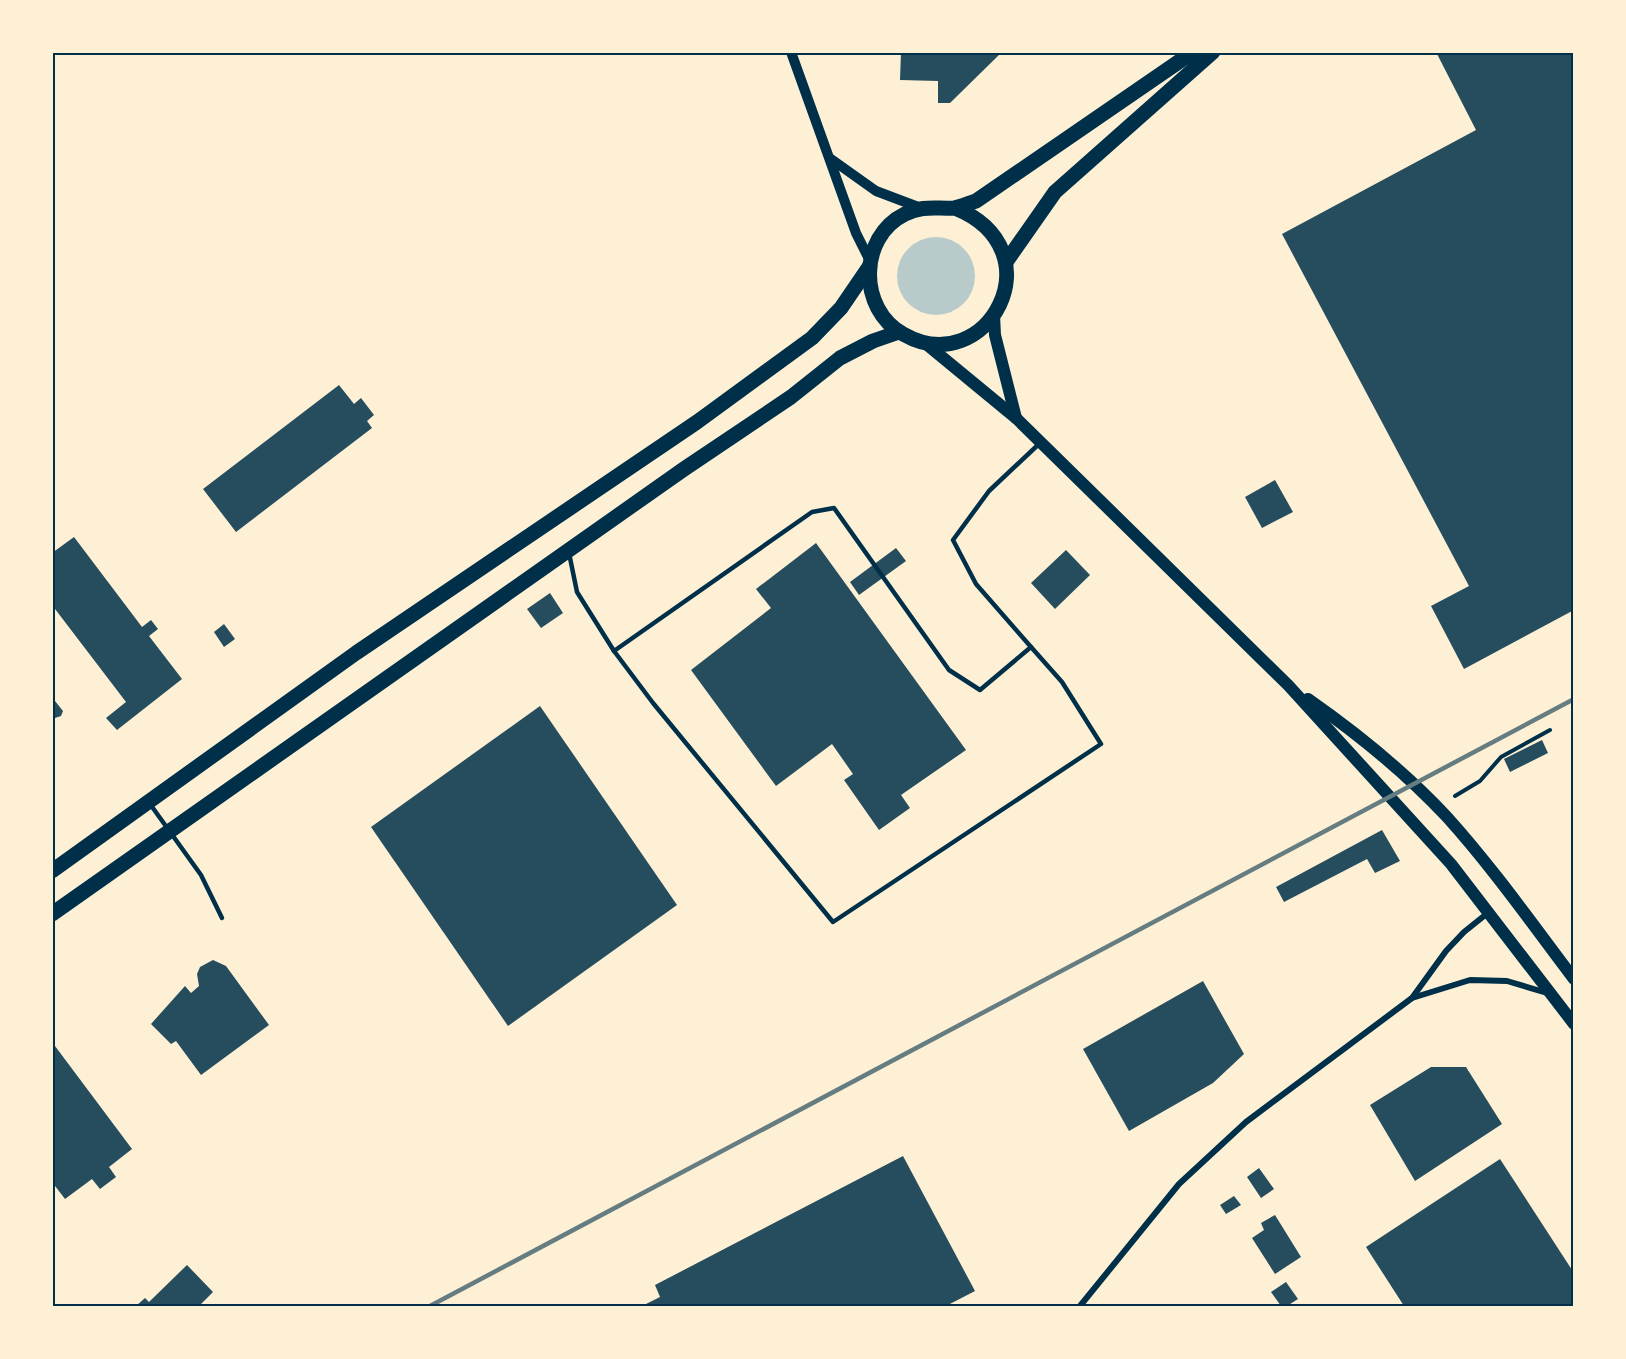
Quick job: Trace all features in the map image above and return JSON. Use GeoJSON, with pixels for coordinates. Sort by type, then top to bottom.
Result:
{"type":"FeatureCollection","features":[{"type":"Feature","properties":{"kind":"main road"},"geometry":{"type":"LineString","coordinates":[[52,871],[356,653],[696,422],[812,338],[841,308],[869,264],[877,243],[888,227],[903,215],[921,208],[955,208],[976,201],[1193,52]]}},
{"type":"Feature","properties":{"kind":"main road"},"geometry":{"type":"LineString","coordinates":[[1006,262],[1055,192],[1214,52]]}},
{"type":"Feature","properties":{"kind":"main road"},"geometry":{"type":"LineString","coordinates":[[925,343],[941,344],[971,336],[994,315],[1005,290],[1006,262],[999,243],[988,227],[973,215],[955,208]]}},
{"type":"Feature","properties":{"kind":"main road"},"geometry":{"type":"LineString","coordinates":[[869,264],[870,286],[875,304],[885,319],[899,332],[925,343],[1016,418],[1288,685],[1419,827],[1489,912],[1574,1023]]}},
{"type":"Feature","properties":{"kind":"main road"},"geometry":{"type":"LineString","coordinates":[[994,315],[995,336],[1016,418]]}},
{"type":"Feature","properties":{"kind":"main road"},"geometry":{"type":"LineString","coordinates":[[52,914],[791,397],[840,358],[873,341],[899,332]]}},
{"type":"Feature","properties":{"kind":"main road"},"geometry":{"type":"LineString","coordinates":[[1288,685],[1375,749],[1437,807],[1475,850],[1574,980]]}},
{"type":"Feature","properties":{"kind":"street"},"geometry":{"type":"LineString","coordinates":[[791,52],[856,234],[869,264]]}},
{"type":"Feature","properties":{"kind":"street"},"geometry":{"type":"LineString","coordinates":[[831,159],[876,191],[921,208]]}},
{"type":"Feature","properties":{"kind":"street"},"geometry":{"type":"LineString","coordinates":[[1080,1306],[1179,1184],[1246,1122],[1412,998],[1446,951],[1464,932],[1489,912]]}},
{"type":"Feature","properties":{"kind":"street"},"geometry":{"type":"LineString","coordinates":[[1412,998],[1470,980],[1507,981],[1551,994]]}},
{"type":"Feature","properties":{"kind":"lane"},"geometry":{"type":"LineString","coordinates":[[569,551],[577,592],[614,651],[653,703],[833,922],[1101,744],[1062,682],[975,584],[953,540],[989,491],[1041,442]]}},
{"type":"Feature","properties":{"kind":"lane"},"geometry":{"type":"LineString","coordinates":[[614,651],[812,512],[834,508],[949,670],[980,690],[1031,647]]}},
{"type":"Feature","properties":{"kind":"lane"},"geometry":{"type":"LineString","coordinates":[[149,802],[201,875],[222,918]]}},
{"type":"Feature","properties":{"kind":"path"},"geometry":{"type":"LineString","coordinates":[[1437,807],[1480,781],[1501,757],[1550,730]]}},
{"type":"Feature","properties":{"kind":"shaded area"},"geometry":{"type":"Polygon","coordinates":[[[936,237],[951,240],[964,248],[972,261],[975,276],[972,291],[964,304],[951,312],[936,315],[921,312],[908,304],[900,291],[897,276],[900,261],[908,248],[921,240],[936,237]]]}},
{"type":"Feature","properties":{"kind":"building"},"geometry":{"type":"Polygon","coordinates":[[[901,52],[1002,52],[950,103],[938,103],[938,81],[900,80],[901,52]]]}},
{"type":"Feature","properties":{"kind":"building"},"geometry":{"type":"Polygon","coordinates":[[[1436,52],[1574,52],[1574,610],[1464,669],[1431,606],[1469,586],[1282,234],[1476,130],[1436,52]]]}},
{"type":"Feature","properties":{"kind":"building"},"geometry":{"type":"Polygon","coordinates":[[[339,385],[354,404],[361,398],[374,415],[367,421],[372,428],[236,532],[203,489],[339,385]]]}},
{"type":"Feature","properties":{"kind":"building"},"geometry":{"type":"Polygon","coordinates":[[[1275,480],[1293,512],[1262,528],[1245,497],[1275,480]]]}},
{"type":"Feature","properties":{"kind":"building"},"geometry":{"type":"Polygon","coordinates":[[[74,537],[142,627],[151,620],[158,629],[149,636],[182,679],[117,730],[106,718],[126,702],[52,605],[52,553],[74,537]]]}},
{"type":"Feature","properties":{"kind":"building"},"geometry":{"type":"Polygon","coordinates":[[[816,543],[966,750],[901,795],[910,808],[879,830],[844,780],[853,774],[832,744],[776,786],[691,670],[771,608],[756,589],[816,543]]]}},
{"type":"Feature","properties":{"kind":"building"},"geometry":{"type":"Polygon","coordinates":[[[896,548],[906,561],[859,595],[850,582],[896,548]]]}},
{"type":"Feature","properties":{"kind":"building"},"geometry":{"type":"Polygon","coordinates":[[[1066,550],[1090,575],[1055,609],[1031,583],[1066,550]]]}},
{"type":"Feature","properties":{"kind":"building"},"geometry":{"type":"Polygon","coordinates":[[[550,593],[563,613],[541,628],[527,609],[550,593]]]}},
{"type":"Feature","properties":{"kind":"building"},"geometry":{"type":"Polygon","coordinates":[[[224,624],[235,639],[224,647],[214,632],[224,624]]]}},
{"type":"Feature","properties":{"kind":"building"},"geometry":{"type":"Polygon","coordinates":[[[55,701],[63,711],[61,716],[52,719],[52,702],[55,701]]]}},
{"type":"Feature","properties":{"kind":"building"},"geometry":{"type":"Polygon","coordinates":[[[540,706],[677,905],[508,1026],[371,827],[540,706]]]}},
{"type":"Feature","properties":{"kind":"building"},"geometry":{"type":"Polygon","coordinates":[[[1542,740],[1548,753],[1510,772],[1504,759],[1542,740]]]}},
{"type":"Feature","properties":{"kind":"building"},"geometry":{"type":"Polygon","coordinates":[[[1382,830],[1400,861],[1375,873],[1367,859],[1284,902],[1276,887],[1382,830]]]}},
{"type":"Feature","properties":{"kind":"building"},"geometry":{"type":"Polygon","coordinates":[[[213,960],[226,966],[269,1025],[201,1075],[176,1041],[171,1044],[151,1024],[185,986],[191,993],[199,986],[197,974],[200,967],[213,960]]]}},
{"type":"Feature","properties":{"kind":"building"},"geometry":{"type":"Polygon","coordinates":[[[1203,981],[1244,1054],[1213,1083],[1129,1131],[1083,1049],[1203,981]]]}},
{"type":"Feature","properties":{"kind":"building"},"geometry":{"type":"Polygon","coordinates":[[[52,1042],[132,1149],[109,1167],[116,1177],[100,1189],[92,1179],[65,1199],[52,1182],[52,1042]]]}},
{"type":"Feature","properties":{"kind":"building"},"geometry":{"type":"Polygon","coordinates":[[[1431,1067],[1466,1067],[1502,1124],[1415,1181],[1370,1105],[1431,1067]]]}},
{"type":"Feature","properties":{"kind":"building"},"geometry":{"type":"Polygon","coordinates":[[[903,1156],[975,1291],[946,1306],[642,1306],[660,1297],[655,1285],[903,1156]]]}},
{"type":"Feature","properties":{"kind":"building"},"geometry":{"type":"Polygon","coordinates":[[[1500,1159],[1574,1273],[1574,1306],[1404,1306],[1366,1247],[1500,1159]]]}},
{"type":"Feature","properties":{"kind":"building"},"geometry":{"type":"Polygon","coordinates":[[[1259,1168],[1274,1189],[1261,1198],[1247,1177],[1259,1168]]]}},
{"type":"Feature","properties":{"kind":"building"},"geometry":{"type":"Polygon","coordinates":[[[1234,1196],[1241,1205],[1226,1214],[1220,1205],[1234,1196]]]}},
{"type":"Feature","properties":{"kind":"building"},"geometry":{"type":"Polygon","coordinates":[[[1275,1215],[1301,1257],[1275,1274],[1252,1238],[1264,1230],[1261,1223],[1275,1215]]]}},
{"type":"Feature","properties":{"kind":"building"},"geometry":{"type":"Polygon","coordinates":[[[187,1265],[213,1292],[199,1306],[136,1306],[145,1298],[149,1302],[187,1265]]]}},
{"type":"Feature","properties":{"kind":"building"},"geometry":{"type":"Polygon","coordinates":[[[1286,1282],[1298,1299],[1287,1306],[1281,1306],[1271,1292],[1286,1282]]]}},
{"type":"Feature","properties":{"kind":"railway"},"geometry":{"type":"LineString","coordinates":[[430,1306],[1574,699]]}}]}
